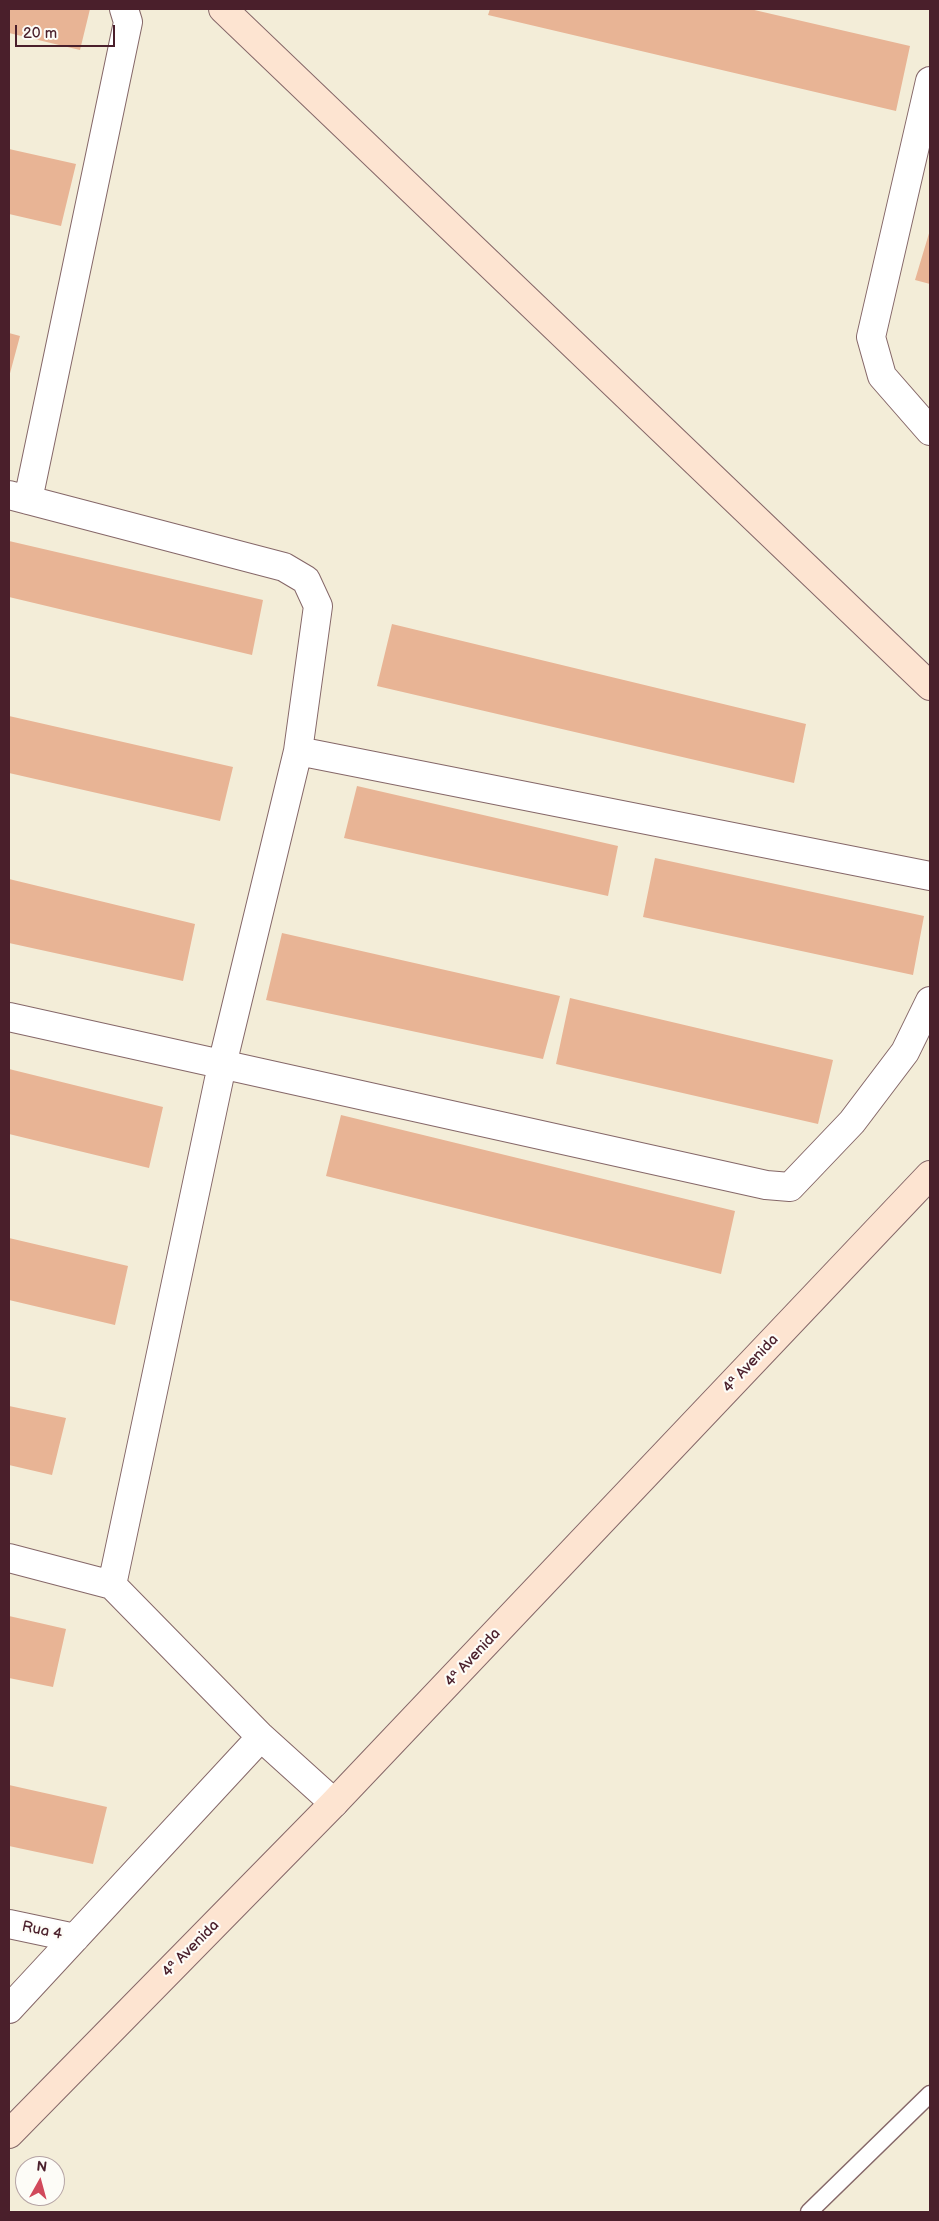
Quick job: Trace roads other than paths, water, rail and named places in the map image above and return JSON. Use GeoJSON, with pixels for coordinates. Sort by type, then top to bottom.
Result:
{"type":"FeatureCollection","features":[{"type":"Feature","properties":{"kind":"street"},"geometry":{"type":"LineString","coordinates":[[112,1585],[222,1065],[298,752],[318,606],[306,580],[284,566],[18,498],[128,22],[124,9]]}},
{"type":"Feature","properties":{"kind":"street"},"geometry":{"type":"LineString","coordinates":[[222,9],[930,686]]}},
{"type":"Feature","properties":{"kind":"street"},"geometry":{"type":"LineString","coordinates":[[930,81],[871,337],[882,376],[930,431]]}},
{"type":"Feature","properties":{"kind":"street"},"geometry":{"type":"LineString","coordinates":[[298,752],[930,876]]}},
{"type":"Feature","properties":{"kind":"street"},"geometry":{"type":"LineString","coordinates":[[9,1017],[766,1185],[790,1187],[852,1122],[904,1052],[930,1001]]}},
{"type":"Feature","properties":{"kind":"street","name":"4ª Avenida"},"geometry":{"type":"LineString","coordinates":[[9,2134],[334,1803],[930,1175]]}},
{"type":"Feature","properties":{"kind":"street"},"geometry":{"type":"LineString","coordinates":[[9,1558],[112,1585],[261,1737],[334,1803]]}},
{"type":"Feature","properties":{"kind":"street"},"geometry":{"type":"LineString","coordinates":[[9,2009],[261,1737]]}},
{"type":"Feature","properties":{"kind":"street","name":"Rua 4"},"geometry":{"type":"LineString","coordinates":[[9,1924],[75,1938]]}},
{"type":"Feature","properties":{"kind":"lane"},"geometry":{"type":"LineString","coordinates":[[809,2212],[930,2094]]}}]}
